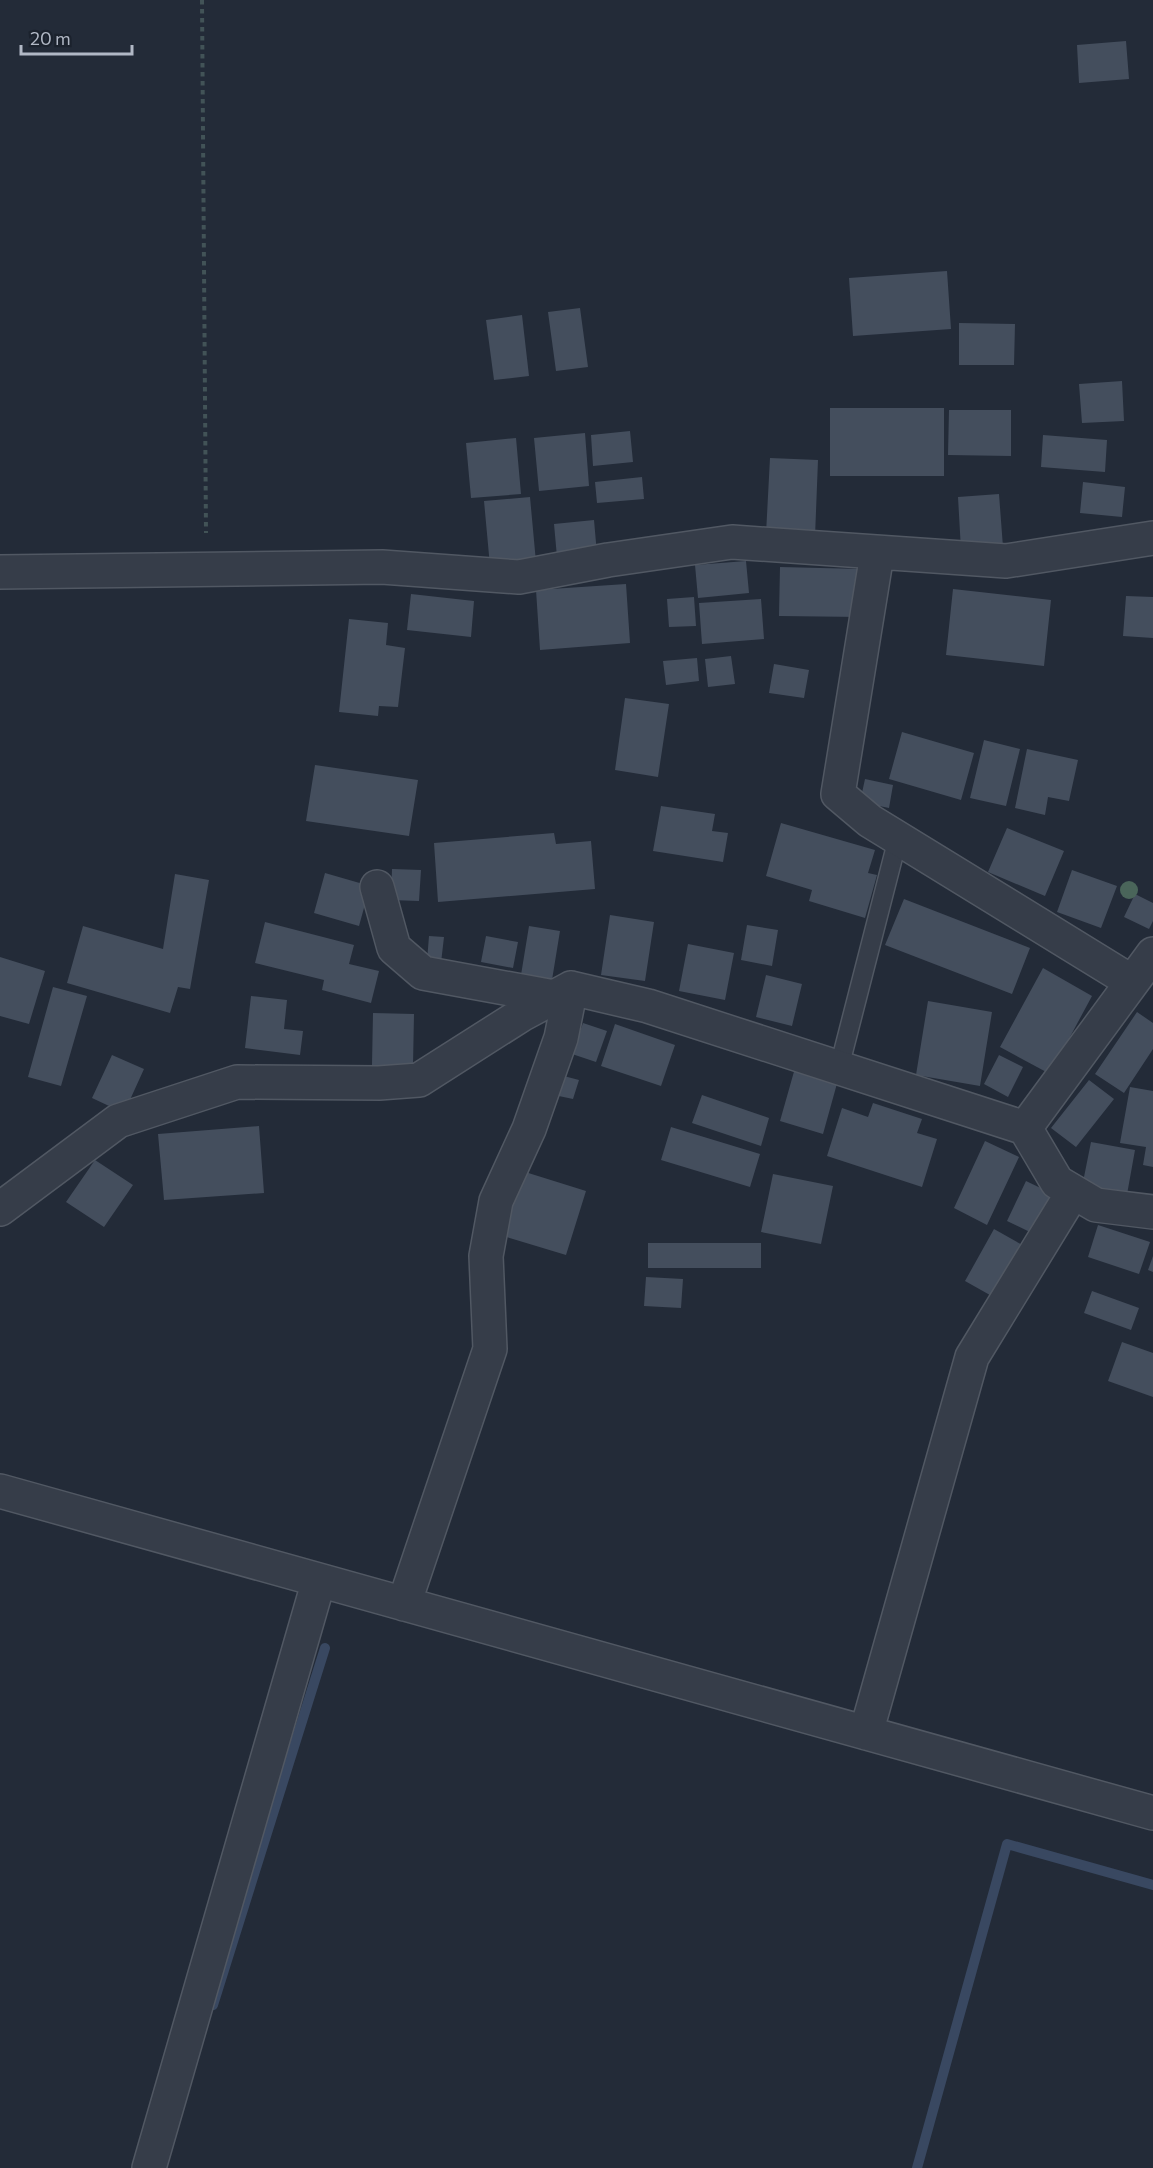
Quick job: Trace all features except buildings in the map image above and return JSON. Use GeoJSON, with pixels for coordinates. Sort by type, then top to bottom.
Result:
{"type":"FeatureCollection","features":[{"type":"Feature","properties":{"kind":"street"},"geometry":{"type":"LineString","coordinates":[[0,572],[382,567],[519,577],[608,560],[732,542],[877,554],[1006,561],[1153,538]]}},
{"type":"Feature","properties":{"kind":"street"},"geometry":{"type":"LineString","coordinates":[[877,554],[838,794],[870,821],[1132,982]]}},
{"type":"Feature","properties":{"kind":"street"},"geometry":{"type":"LineString","coordinates":[[377,887],[394,948],[423,973],[648,1006],[1024,1128],[1057,1182],[1072,1192],[1096,1205],[1153,1212]]}},
{"type":"Feature","properties":{"kind":"street"},"geometry":{"type":"LineString","coordinates":[[1024,1128],[1153,954]]}},
{"type":"Feature","properties":{"kind":"street"},"geometry":{"type":"LineString","coordinates":[[0,1209],[118,1121],[237,1082],[379,1083],[419,1080],[521,1015],[563,992]]}},
{"type":"Feature","properties":{"kind":"street"},"geometry":{"type":"LineString","coordinates":[[404,1604],[490,1349],[486,1256],[496,1200],[540,1098],[561,1038],[563,992]]}},
{"type":"Feature","properties":{"kind":"street"},"geometry":{"type":"LineString","coordinates":[[866,1733],[972,1357],[1072,1192]]}},
{"type":"Feature","properties":{"kind":"street"},"geometry":{"type":"LineString","coordinates":[[0,1491],[1153,1813]]}},
{"type":"Feature","properties":{"kind":"street"},"geometry":{"type":"LineString","coordinates":[[149,2168],[319,1580]]}},
{"type":"Feature","properties":{"kind":"lane"},"geometry":{"type":"LineString","coordinates":[[839,1068],[898,838]]}},
{"type":"Feature","properties":{"kind":"path"},"geometry":{"type":"LineString","coordinates":[[202,0],[206,570]]}},
{"type":"Feature","properties":{"kind":"waterway"},"geometry":{"type":"LineString","coordinates":[[213,2005],[325,1648]]}},
{"type":"Feature","properties":{"kind":"waterway"},"geometry":{"type":"LineString","coordinates":[[917,2168],[1007,1844],[1153,1885]]}}]}
